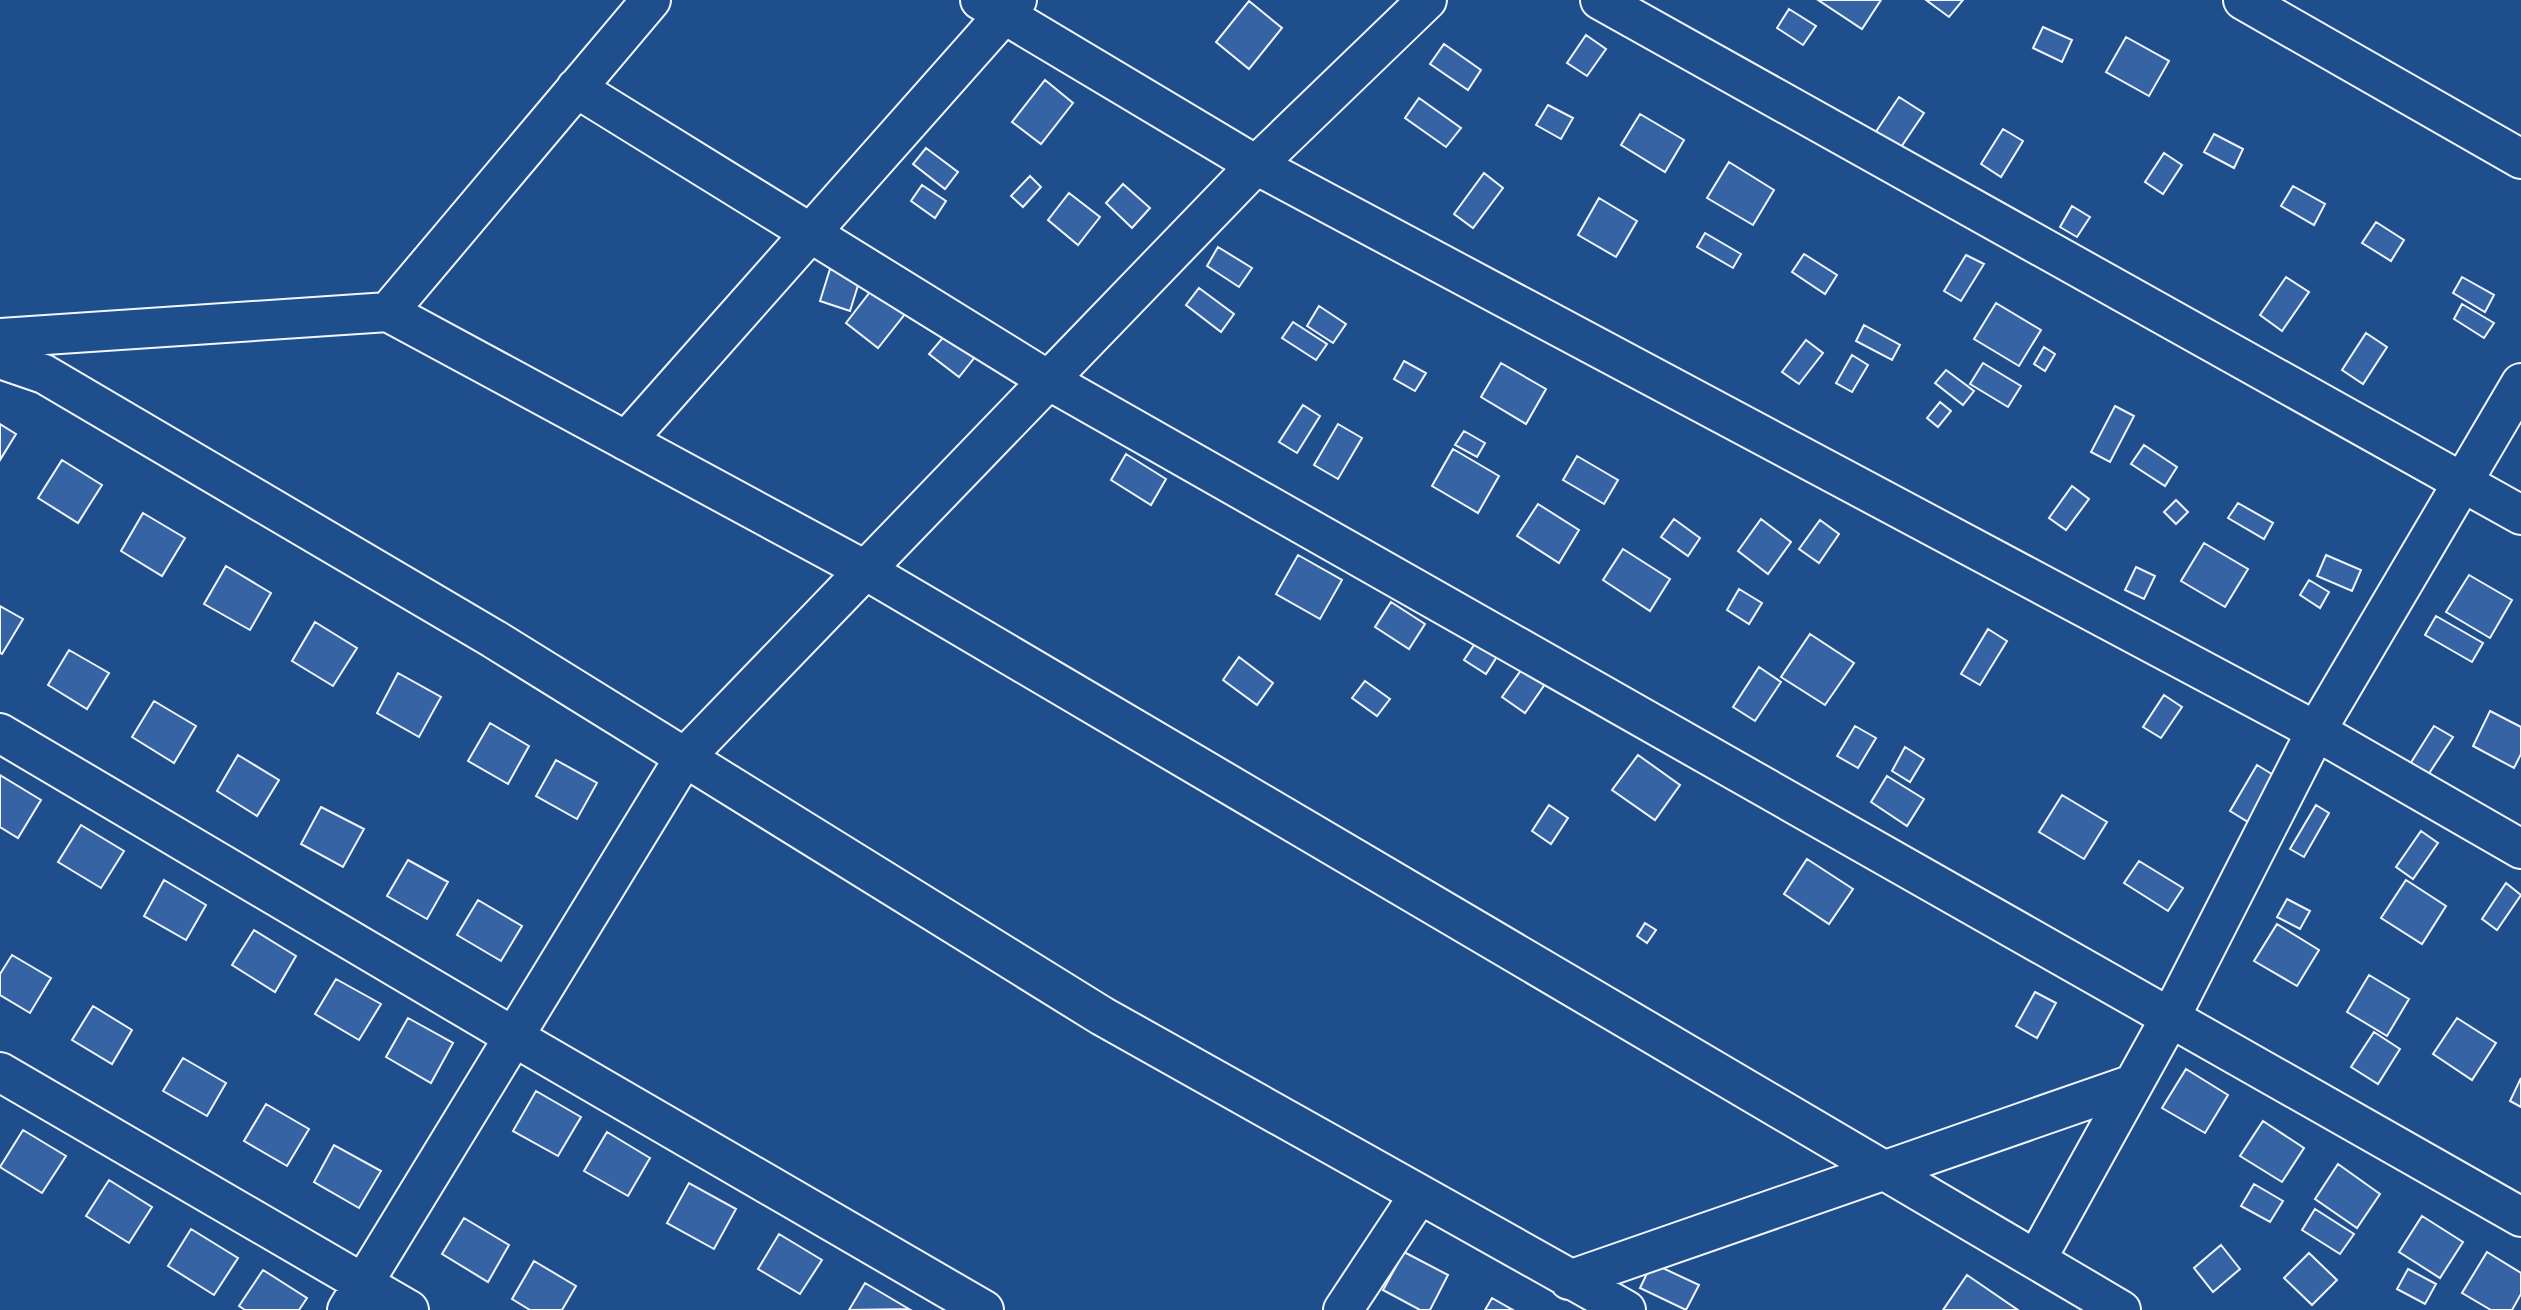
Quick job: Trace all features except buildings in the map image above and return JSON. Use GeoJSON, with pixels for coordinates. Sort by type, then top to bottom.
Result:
{"type":"FeatureCollection","features":[{"type":"Feature","properties":{"kind":"street"},"geometry":{"type":"LineString","coordinates":[[388,312],[651,0]]}},
{"type":"Feature","properties":{"kind":"street"},"geometry":{"type":"LineString","coordinates":[[356,1296],[684,758],[1256,165],[1427,0]]}},
{"type":"Feature","properties":{"kind":"street"},"geometry":{"type":"LineString","coordinates":[[1600,0],[2521,515]]}},
{"type":"Feature","properties":{"kind":"street"},"geometry":{"type":"LineString","coordinates":[[2244,0],[2521,159]]}},
{"type":"Feature","properties":{"kind":"street"},"geometry":{"type":"LineString","coordinates":[[626,441],[811,234],[1001,5],[1256,165],[2316,731],[2521,849]]}},
{"type":"Feature","properties":{"kind":"street"},"geometry":{"type":"LineString","coordinates":[[576,88],[1048,380],[2521,1217]]}},
{"type":"Feature","properties":{"kind":"street"},"geometry":{"type":"LineString","coordinates":[[0,338],[388,312],[865,570],[2121,1310]]}},
{"type":"Feature","properties":{"kind":"street"},"geometry":{"type":"LineString","coordinates":[[0,359],[44,374],[494,639],[1102,1016],[1626,1310]]}},
{"type":"Feature","properties":{"kind":"street"},"geometry":{"type":"LineString","coordinates":[[2036,1260],[2170,1018],[2316,731],[2521,383]]}},
{"type":"Feature","properties":{"kind":"street"},"geometry":{"type":"LineString","coordinates":[[0,733],[513,1037],[984,1310]]}},
{"type":"Feature","properties":{"kind":"street"},"geometry":{"type":"LineString","coordinates":[[0,1072],[356,1296],[409,1310]]}},
{"type":"Feature","properties":{"kind":"street"},"geometry":{"type":"LineString","coordinates":[[1569,1280],[2133,1084]]}},
{"type":"Feature","properties":{"kind":"street"},"geometry":{"type":"LineString","coordinates":[[1343,1310],[1419,1195]]}}]}
